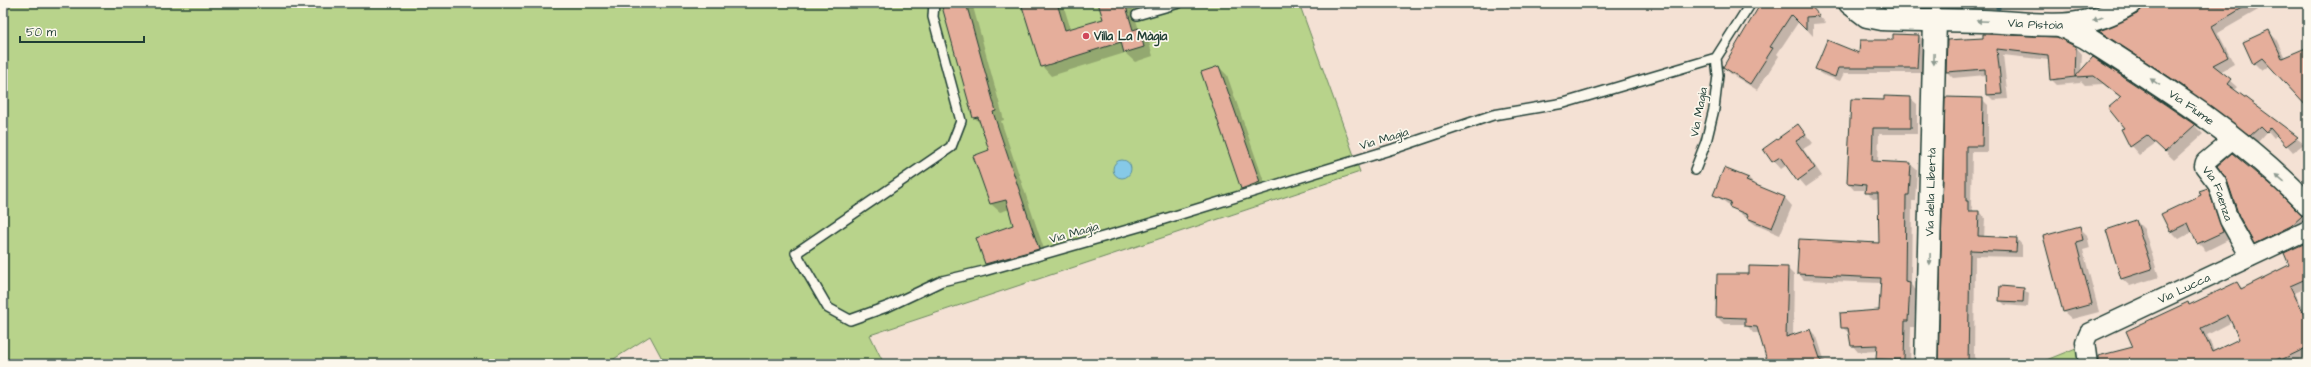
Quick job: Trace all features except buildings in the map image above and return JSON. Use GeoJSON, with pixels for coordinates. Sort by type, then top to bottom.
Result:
{"type":"FeatureCollection","features":[{"type":"Feature","properties":{"kind":"street","name":"Via Pistoia"},"geometry":{"type":"LineString","coordinates":[[1850,3],[1854,8],[1867,16],[1882,19],[2007,22],[2062,26],[2096,20],[2131,3]]}},
{"type":"Feature","properties":{"kind":"street","name":"Via della Libertà"},"geometry":{"type":"LineString","coordinates":[[1926,364],[1935,20]]}},
{"type":"Feature","properties":{"kind":"street","name":"Via Fiume"},"geometry":{"type":"LineString","coordinates":[[2062,26],[2085,37],[2156,83],[2234,138],[2290,186],[2308,205]]}},
{"type":"Feature","properties":{"kind":"street","name":"Via Faenza"},"geometry":{"type":"LineString","coordinates":[[2234,138],[2205,162],[2204,166],[2217,183],[2229,220],[2250,257]]}},
{"type":"Feature","properties":{"kind":"street","name":"Via Lucca"},"geometry":{"type":"LineString","coordinates":[[2088,364],[2085,342],[2088,333],[2308,230]]}},
{"type":"Feature","properties":{"kind":"lane","name":"Via Magia"},"geometry":{"type":"LineString","coordinates":[[934,3],[933,17],[961,121],[951,147],[796,252],[828,308],[850,320],[889,306],[942,281],[984,271],[1160,220],[1393,149],[1493,115],[1564,103],[1716,58],[1718,75],[1714,109],[1706,142],[1695,170]]}},
{"type":"Feature","properties":{"kind":"lane"},"geometry":{"type":"LineString","coordinates":[[1137,15],[1179,3]]}},
{"type":"Feature","properties":{"kind":"lane"},"geometry":{"type":"LineString","coordinates":[[1716,58],[1751,3]]}},
{"type":"Feature","properties":{"kind":"green space"},"geometry":{"type":"Polygon","coordinates":[[[3,3],[1299,3],[1360,172],[870,335],[884,364],[665,364],[650,336],[606,364],[3,364],[3,3]]]}},
{"type":"Feature","properties":{"kind":"green space"},"geometry":{"type":"Polygon","coordinates":[[[2076,348],[2080,364],[2044,364],[2044,361],[2076,348]]]}},
{"type":"Feature","properties":{"kind":"water"},"geometry":{"type":"Polygon","coordinates":[[[1118,160],[1126,160],[1131,165],[1129,176],[1126,178],[1118,178],[1113,173],[1113,165],[1118,160]]]}},
{"type":"Feature","properties":{"kind":"waterway"},"geometry":{"type":"LineString","coordinates":[[1998,3],[1998,8]]}},
{"type":"Feature","properties":{"kind":"place","name":"Villa La Màgia"},"geometry":{"type":"Point","coordinates":[1086,36]}}]}
